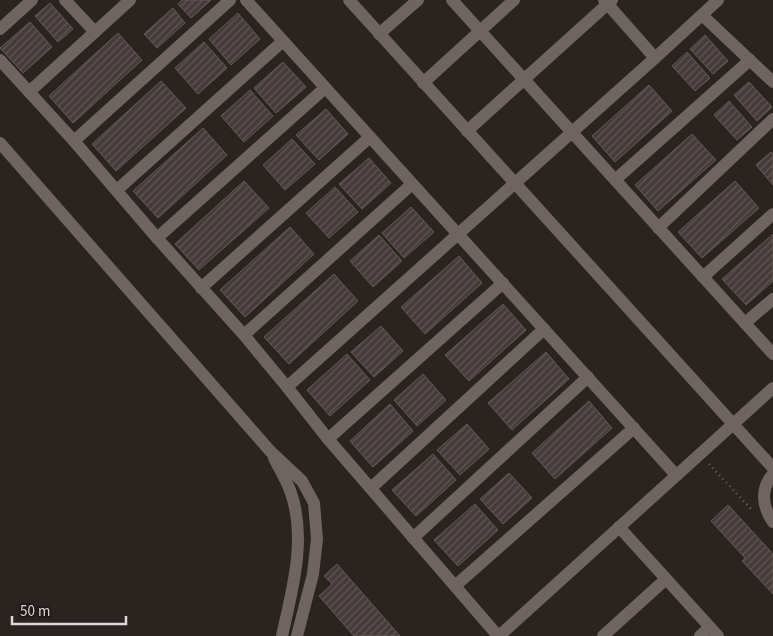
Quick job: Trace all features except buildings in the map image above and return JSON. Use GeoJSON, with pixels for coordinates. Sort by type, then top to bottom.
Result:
{"type":"FeatureCollection","features":[{"type":"Feature","properties":{"kind":"street"},"geometry":{"type":"LineString","coordinates":[[0,29],[32,0]]}},
{"type":"Feature","properties":{"kind":"street"},"geometry":{"type":"LineString","coordinates":[[65,0],[94,32]]}},
{"type":"Feature","properties":{"kind":"street"},"geometry":{"type":"LineString","coordinates":[[29,92],[130,0]]}},
{"type":"Feature","properties":{"kind":"street"},"geometry":{"type":"LineString","coordinates":[[74,141],[230,0]]}},
{"type":"Feature","properties":{"kind":"street"},"geometry":{"type":"LineString","coordinates":[[246,0],[676,475]]}},
{"type":"Feature","properties":{"kind":"street"},"geometry":{"type":"LineString","coordinates":[[349,0],[773,468]]}},
{"type":"Feature","properties":{"kind":"street"},"geometry":{"type":"LineString","coordinates":[[379,34],[418,0]]}},
{"type":"Feature","properties":{"kind":"street"},"geometry":{"type":"LineString","coordinates":[[452,0],[773,354]]}},
{"type":"Feature","properties":{"kind":"street"},"geometry":{"type":"LineString","coordinates":[[423,83],[514,0]]}},
{"type":"Feature","properties":{"kind":"street"},"geometry":{"type":"LineString","coordinates":[[287,387],[718,0]]}},
{"type":"Feature","properties":{"kind":"street"},"geometry":{"type":"LineString","coordinates":[[467,131],[608,1],[655,58]]}},
{"type":"Feature","properties":{"kind":"street"},"geometry":{"type":"LineString","coordinates":[[702,15],[773,82]]}},
{"type":"Feature","properties":{"kind":"street"},"geometry":{"type":"LineString","coordinates":[[117,190],[282,41]]}},
{"type":"Feature","properties":{"kind":"street"},"geometry":{"type":"LineString","coordinates":[[0,60],[74,141],[157,238],[244,335],[328,439],[498,636],[773,388]]}},
{"type":"Feature","properties":{"kind":"street"},"geometry":{"type":"LineString","coordinates":[[615,180],[750,60]]}},
{"type":"Feature","properties":{"kind":"street"},"geometry":{"type":"LineString","coordinates":[[157,238],[325,88]]}},
{"type":"Feature","properties":{"kind":"street"},"geometry":{"type":"LineString","coordinates":[[658,228],[773,119]]}},
{"type":"Feature","properties":{"kind":"street"},"geometry":{"type":"LineString","coordinates":[[201,288],[370,137]]}},
{"type":"Feature","properties":{"kind":"street"},"geometry":{"type":"LineString","coordinates":[[0,142],[271,452],[302,481],[314,502],[317,539],[313,574],[297,636]]}},
{"type":"Feature","properties":{"kind":"street"},"geometry":{"type":"LineString","coordinates":[[244,335],[412,184]]}},
{"type":"Feature","properties":{"kind":"street"},"geometry":{"type":"LineString","coordinates":[[703,277],[773,214]]}},
{"type":"Feature","properties":{"kind":"street"},"geometry":{"type":"LineString","coordinates":[[328,439],[503,283]]}},
{"type":"Feature","properties":{"kind":"street"},"geometry":{"type":"LineString","coordinates":[[745,324],[773,299]]}},
{"type":"Feature","properties":{"kind":"street"},"geometry":{"type":"LineString","coordinates":[[371,488],[544,328]]}},
{"type":"Feature","properties":{"kind":"street"},"geometry":{"type":"LineString","coordinates":[[413,538],[588,377]]}},
{"type":"Feature","properties":{"kind":"street"},"geometry":{"type":"LineString","coordinates":[[455,586],[634,428]]}},
{"type":"Feature","properties":{"kind":"street"},"geometry":{"type":"LineString","coordinates":[[271,452],[291,492],[297,517],[298,544],[295,575],[282,636]]}},
{"type":"Feature","properties":{"kind":"street"},"geometry":{"type":"LineString","coordinates":[[773,474],[765,487],[764,496],[764,505],[773,522]]}},
{"type":"Feature","properties":{"kind":"street"},"geometry":{"type":"LineString","coordinates":[[619,527],[666,579],[709,633]]}},
{"type":"Feature","properties":{"kind":"street"},"geometry":{"type":"LineString","coordinates":[[603,636],[666,579]]}},
{"type":"Feature","properties":{"kind":"path"},"geometry":{"type":"LineString","coordinates":[[700,454],[753,510]]}}]}
